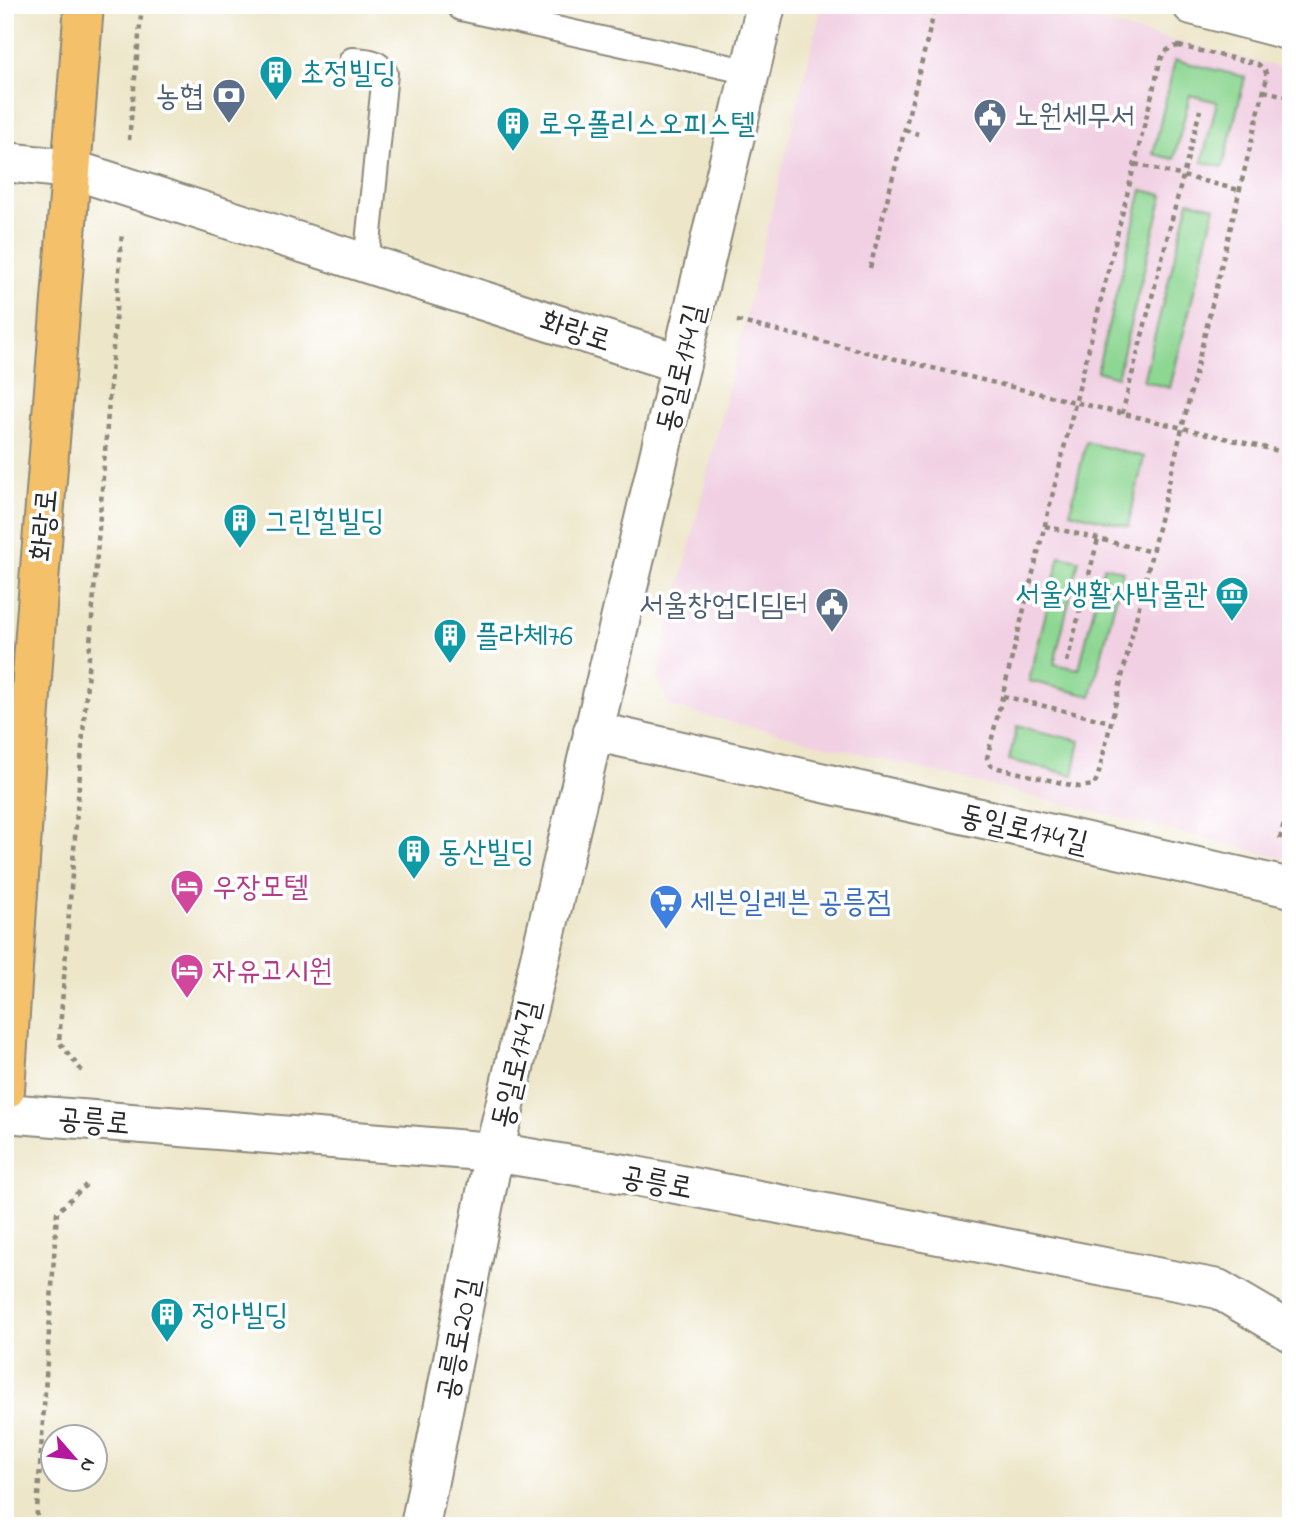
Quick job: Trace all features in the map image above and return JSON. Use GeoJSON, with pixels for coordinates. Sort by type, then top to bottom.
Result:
{"type":"FeatureCollection","features":[{"type":"Feature","properties":{"kind":"main road","name":"화랑로"},"geometry":{"type":"LineString","coordinates":[[5,1090],[35,633],[84,5]]}},
{"type":"Feature","properties":{"kind":"street","name":"동일로174길"},"geometry":{"type":"LineString","coordinates":[[494,1152],[766,5]]}},
{"type":"Feature","properties":{"kind":"street"},"geometry":{"type":"LineString","coordinates":[[1207,7],[1291,31]]}},
{"type":"Feature","properties":{"kind":"street"},"geometry":{"type":"LineString","coordinates":[[5,162],[71,169]]}},
{"type":"Feature","properties":{"kind":"street","name":"화랑로"},"geometry":{"type":"LineString","coordinates":[[71,169],[681,363]]}},
{"type":"Feature","properties":{"kind":"street","name":"동일로174길"},"geometry":{"type":"LineString","coordinates":[[593,731],[1291,888]]}},
{"type":"Feature","properties":{"kind":"street","name":"공릉로"},"geometry":{"type":"LineString","coordinates":[[5,1113],[494,1152],[630,1175],[1218,1290],[1291,1332]]}},
{"type":"Feature","properties":{"kind":"street","name":"공릉로20길"},"geometry":{"type":"LineString","coordinates":[[420,1526],[494,1152]]}},
{"type":"Feature","properties":{"kind":"lane"},"geometry":{"type":"LineString","coordinates":[[461,8],[750,72]]}},
{"type":"Feature","properties":{"kind":"lane"},"geometry":{"type":"LineString","coordinates":[[352,60],[373,62],[380,65],[385,73],[366,264]]}},
{"type":"Feature","properties":{"kind":"path"},"geometry":{"type":"LineString","coordinates":[[85,1075],[60,1042],[142,5]]}},
{"type":"Feature","properties":{"kind":"path"},"geometry":{"type":"LineString","coordinates":[[870,268],[936,5]]}},
{"type":"Feature","properties":{"kind":"path"},"geometry":{"type":"LineString","coordinates":[[1179,46],[1258,64],[1265,70],[1267,78],[1264,91],[1098,776],[1094,785],[1079,788],[990,765],[987,758],[1134,164],[1163,52],[1179,46]]}},
{"type":"Feature","properties":{"kind":"path"},"geometry":{"type":"LineString","coordinates":[[1264,91],[1291,97]]}},
{"type":"Feature","properties":{"kind":"path"},"geometry":{"type":"LineString","coordinates":[[1122,414],[1199,110]]}},
{"type":"Feature","properties":{"kind":"path"},"geometry":{"type":"LineString","coordinates":[[905,130],[918,134]]}},
{"type":"Feature","properties":{"kind":"path"},"geometry":{"type":"LineString","coordinates":[[1134,164],[1239,190]]}},
{"type":"Feature","properties":{"kind":"path"},"geometry":{"type":"LineString","coordinates":[[735,321],[1291,454]]}},
{"type":"Feature","properties":{"kind":"path"},"geometry":{"type":"LineString","coordinates":[[1045,526],[1152,552]]}},
{"type":"Feature","properties":{"kind":"path"},"geometry":{"type":"LineString","coordinates":[[1067,662],[1098,539]]}},
{"type":"Feature","properties":{"kind":"path"},"geometry":{"type":"LineString","coordinates":[[1003,696],[1111,722]]}},
{"type":"Feature","properties":{"kind":"path"},"geometry":{"type":"LineString","coordinates":[[1278,847],[1291,792]]}},
{"type":"Feature","properties":{"kind":"path"},"geometry":{"type":"LineString","coordinates":[[1283,825],[1291,827]]}},
{"type":"Feature","properties":{"kind":"path"},"geometry":{"type":"LineString","coordinates":[[36,1526],[57,1212],[86,1185]]}},
{"type":"Feature","properties":{"kind":"shaded area"},"geometry":{"type":"Polygon","coordinates":[[[822,5],[1031,5],[1291,70],[1291,860],[671,707],[657,679],[822,5]]]}},
{"type":"Feature","properties":{"kind":"green space"},"geometry":{"type":"Polygon","coordinates":[[[1175,60],[1245,77],[1223,167],[1202,162],[1217,102],[1190,95],[1174,159],[1153,154],[1175,60]]]}},
{"type":"Feature","properties":{"kind":"green space"},"geometry":{"type":"Polygon","coordinates":[[[1142,190],[1163,195],[1117,377],[1097,371],[1142,190]]]}},
{"type":"Feature","properties":{"kind":"green space"},"geometry":{"type":"Polygon","coordinates":[[[1189,201],[1215,207],[1170,388],[1143,381],[1189,201]]]}},
{"type":"Feature","properties":{"kind":"green space"},"geometry":{"type":"Polygon","coordinates":[[[1086,442],[1144,457],[1128,526],[1070,512],[1086,442]]]}},
{"type":"Feature","properties":{"kind":"green space"},"geometry":{"type":"Polygon","coordinates":[[[1060,556],[1079,560],[1054,664],[1079,669],[1104,566],[1123,571],[1091,696],[1029,681],[1060,556]]]}},
{"type":"Feature","properties":{"kind":"green space"},"geometry":{"type":"Polygon","coordinates":[[[1017,726],[1080,741],[1073,775],[1009,760],[1017,726]]]}},
{"type":"Feature","properties":{"kind":"place","name":"초정빌딩"},"geometry":{"type":"Point","coordinates":[276,102]}},
{"type":"Feature","properties":{"kind":"place","name":"농협"},"geometry":{"type":"Point","coordinates":[229,125]}},
{"type":"Feature","properties":{"kind":"place","name":"노원세무서"},"geometry":{"type":"Point","coordinates":[990,145]}},
{"type":"Feature","properties":{"kind":"place","name":"로우폴리스오피스텔"},"geometry":{"type":"Point","coordinates":[513,153]}},
{"type":"Feature","properties":{"kind":"place","name":"그린힐빌딩"},"geometry":{"type":"Point","coordinates":[240,550]}},
{"type":"Feature","properties":{"kind":"place","name":"서울생활사박물관"},"geometry":{"type":"Point","coordinates":[1232,623]}},
{"type":"Feature","properties":{"kind":"place","name":"서울창업디딤터"},"geometry":{"type":"Point","coordinates":[832,634]}},
{"type":"Feature","properties":{"kind":"place","name":"플라체76"},"geometry":{"type":"Point","coordinates":[450,665]}},
{"type":"Feature","properties":{"kind":"place","name":"동산빌딩"},"geometry":{"type":"Point","coordinates":[414,881]}},
{"type":"Feature","properties":{"kind":"place","name":"우장모텔"},"geometry":{"type":"Point","coordinates":[187,916]}},
{"type":"Feature","properties":{"kind":"place","name":"세븐일레븐 공릉점"},"geometry":{"type":"Point","coordinates":[666,931]}},
{"type":"Feature","properties":{"kind":"place","name":"자유고시원"},"geometry":{"type":"Point","coordinates":[187,1000]}},
{"type":"Feature","properties":{"kind":"place","name":"정아빌딩"},"geometry":{"type":"Point","coordinates":[167,1344]}}]}
